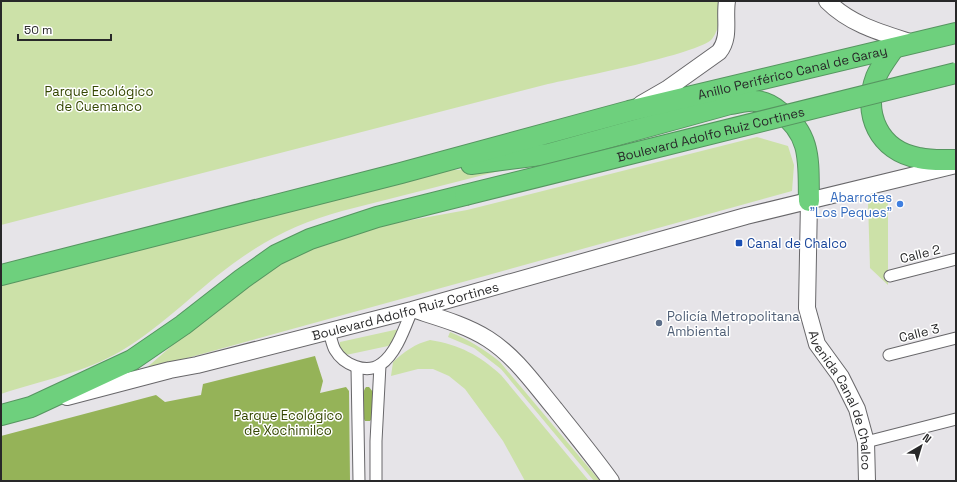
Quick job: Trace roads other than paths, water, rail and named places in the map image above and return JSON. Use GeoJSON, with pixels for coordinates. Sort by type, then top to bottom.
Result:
{"type":"FeatureCollection","features":[{"type":"Feature","properties":{"kind":"highway","name":"Anillo Periférico Canal de Garay"},"geometry":{"type":"LineString","coordinates":[[629,111],[956,33]]}},
{"type":"Feature","properties":{"kind":"highway"},"geometry":{"type":"LineString","coordinates":[[894,48],[877,76],[872,92],[870,108],[875,125],[885,140],[900,151],[919,158],[956,160]]}},
{"type":"Feature","properties":{"kind":"highway","name":"Boulevard Adolfo Ruiz Cortines"},"geometry":{"type":"LineString","coordinates":[[1,415],[31,407],[132,360],[183,325],[242,278],[276,255],[310,239],[377,217],[956,74]]}},
{"type":"Feature","properties":{"kind":"highway"},"geometry":{"type":"LineString","coordinates":[[401,173],[549,154],[730,104],[755,101],[771,105],[790,119],[802,136],[808,155],[809,201]]}},
{"type":"Feature","properties":{"kind":"highway"},"geometry":{"type":"LineString","coordinates":[[1,275],[401,173],[629,111]]}},
{"type":"Feature","properties":{"kind":"main road"},"geometry":{"type":"LineString","coordinates":[[629,111],[667,89],[719,52],[724,46],[726,37],[727,1]]}},
{"type":"Feature","properties":{"kind":"main road"},"geometry":{"type":"LineString","coordinates":[[827,1],[852,21],[870,29],[913,43]]}},
{"type":"Feature","properties":{"kind":"main road"},"geometry":{"type":"LineString","coordinates":[[809,201],[956,165]]}},
{"type":"Feature","properties":{"kind":"main road","name":"Boulevard Adolfo Ruiz Cortines"},"geometry":{"type":"LineString","coordinates":[[31,407],[170,370],[197,365],[414,310],[739,218],[809,201]]}},
{"type":"Feature","properties":{"kind":"main road","name":"Avenida Canal de Chalco"},"geometry":{"type":"LineString","coordinates":[[809,201],[807,308],[817,344],[842,377],[857,409],[866,442],[867,481]]}},
{"type":"Feature","properties":{"kind":"main road"},"geometry":{"type":"LineString","coordinates":[[414,310],[458,324],[489,340],[503,350],[538,389],[611,481]]}},
{"type":"Feature","properties":{"kind":"street","name":"Calle 2"},"geometry":{"type":"LineString","coordinates":[[890,276],[956,259]]}},
{"type":"Feature","properties":{"kind":"street"},"geometry":{"type":"LineString","coordinates":[[329,332],[335,350],[347,362],[357,368],[368,369],[380,365],[389,355],[396,345],[414,310]]}},
{"type":"Feature","properties":{"kind":"street","name":"Calle 3"},"geometry":{"type":"LineString","coordinates":[[889,355],[956,338]]}},
{"type":"Feature","properties":{"kind":"street"},"geometry":{"type":"LineString","coordinates":[[376,481],[376,441],[380,365]]}},
{"type":"Feature","properties":{"kind":"street"},"geometry":{"type":"LineString","coordinates":[[357,368],[359,481]]}},
{"type":"Feature","properties":{"kind":"street"},"geometry":{"type":"LineString","coordinates":[[866,442],[956,419]]}},
{"type":"Feature","properties":{"kind":"street"},"geometry":{"type":"LineString","coordinates":[[359,441],[376,441]]}},
{"type":"Feature","properties":{"kind":"place","name":"Abarrotes \"Los Peques\""},"geometry":{"type":"Point","coordinates":[900,204]}},
{"type":"Feature","properties":{"kind":"place","name":"Canal de Chalco"},"geometry":{"type":"Point","coordinates":[739,243]}},
{"type":"Feature","properties":{"kind":"place","name":"Policía Metropolitana Ambiental"},"geometry":{"type":"Point","coordinates":[659,323]}},
{"type":"Feature","properties":{"kind":"park label","name":"Parque Ecológico de Cuemanco"},"geometry":{"type":"Point","coordinates":[99,98]}},
{"type":"Feature","properties":{"kind":"park label","name":"Parque Ecológico de Xochimilco"},"geometry":{"type":"Point","coordinates":[288,422]}}]}
